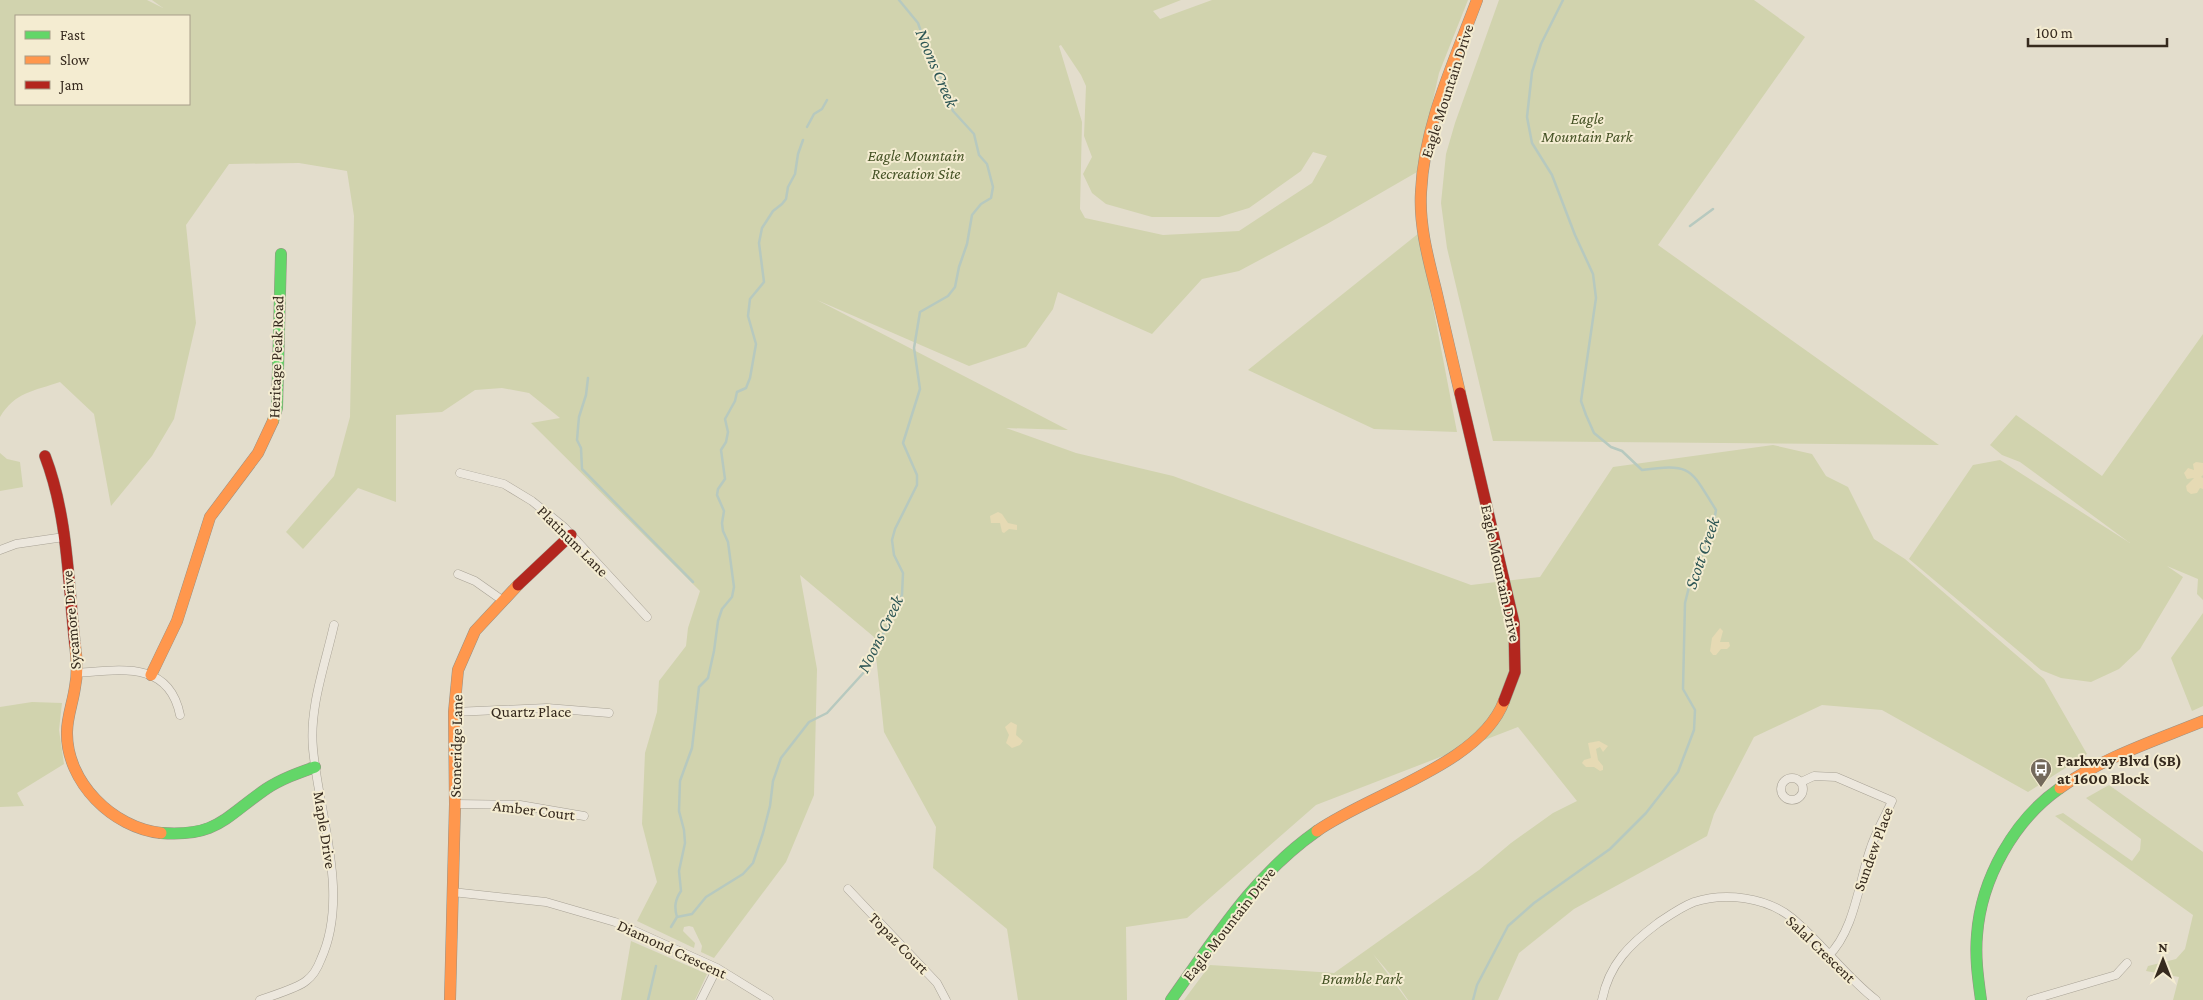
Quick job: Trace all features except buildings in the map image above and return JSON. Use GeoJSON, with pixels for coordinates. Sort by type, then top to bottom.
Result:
{"type":"FeatureCollection","features":[{"type":"Feature","properties":{"kind":"street","name":"Eagle Mountain Drive"},"geometry":{"type":"LineString","coordinates":[[1171,1000],[1248,896],[1278,860],[1300,841],[1328,822],[1440,766],[1466,750],[1495,721],[1512,683],[1517,654],[1514,623],[1430,265],[1421,212],[1421,182],[1428,144],[1477,0]]}},
{"type":"Feature","properties":{"kind":"street","name":"Heritage Peak Road"},"geometry":{"type":"LineString","coordinates":[[150,675],[172,633],[210,517],[260,452],[270,435],[275,420],[277,408],[280,254]]}},
{"type":"Feature","properties":{"kind":"street","name":"Sycamore Drive"},"geometry":{"type":"LineString","coordinates":[[46,456],[53,474],[64,537],[77,673],[67,728],[72,761],[82,783],[101,807],[128,824],[150,833],[180,835],[206,830],[227,820],[268,788],[315,767]]}},
{"type":"Feature","properties":{"kind":"street","name":"Platinum Lane"},"geometry":{"type":"LineString","coordinates":[[460,473],[504,484],[532,501],[564,527],[647,618]]}},
{"type":"Feature","properties":{"kind":"street","name":"Stoneridge Lane"},"geometry":{"type":"LineString","coordinates":[[450,1000],[455,804],[454,712],[458,670],[475,631],[502,600],[570,535]]}},
{"type":"Feature","properties":{"kind":"street"},"geometry":{"type":"LineString","coordinates":[[0,550],[16,544],[64,537]]}},
{"type":"Feature","properties":{"kind":"street"},"geometry":{"type":"LineString","coordinates":[[458,574],[475,581],[502,600]]}},
{"type":"Feature","properties":{"kind":"street","name":"Maple Drive"},"geometry":{"type":"LineString","coordinates":[[260,1000],[306,982],[317,968],[328,945],[332,914],[332,869],[313,747],[314,709],[334,625]]}},
{"type":"Feature","properties":{"kind":"street"},"geometry":{"type":"LineString","coordinates":[[77,673],[128,669],[150,675],[170,688],[177,698],[180,716]]}},
{"type":"Feature","properties":{"kind":"street","name":"Quartz Place"},"geometry":{"type":"LineString","coordinates":[[454,712],[547,708],[608,713]]}},
{"type":"Feature","properties":{"kind":"street"},"geometry":{"type":"LineString","coordinates":[[1981,1000],[1977,979],[1976,952],[1981,906],[1997,863],[2022,823],[2050,796],[2082,773],[2203,721]]}},
{"type":"Feature","properties":{"kind":"street","name":"Sundew Place"},"geometry":{"type":"LineString","coordinates":[[1801,782],[1814,776],[1836,777],[1892,801],[1871,848],[1846,930],[1839,944],[1828,956]]}},
{"type":"Feature","properties":{"kind":"street","name":"Amber Court"},"geometry":{"type":"LineString","coordinates":[[455,804],[520,805],[584,816]]}},
{"type":"Feature","properties":{"kind":"street","name":"Topaz Court"},"geometry":{"type":"LineString","coordinates":[[848,888],[937,982],[946,1000]]}},
{"type":"Feature","properties":{"kind":"street","name":"Diamond Crescent"},"geometry":{"type":"LineString","coordinates":[[452,892],[546,902],[615,922],[718,968],[770,1000]]}},
{"type":"Feature","properties":{"kind":"street","name":"Salal Crescent"},"geometry":{"type":"LineString","coordinates":[[1602,1000],[1611,972],[1622,953],[1630,945],[1668,916],[1686,906],[1700,901],[1719,898],[1736,898],[1766,904],[1791,918],[1828,956],[1876,1000]]}},
{"type":"Feature","properties":{"kind":"street"},"geometry":{"type":"LineString","coordinates":[[2031,1000],[2116,975],[2127,963]]}},
{"type":"Feature","properties":{"kind":"street"},"geometry":{"type":"LineString","coordinates":[[701,1000],[718,968]]}},
{"type":"Feature","properties":{"kind":"green space"},"geometry":{"type":"Polygon","coordinates":[[[0,0],[147,0],[163,8],[152,0],[1181,0],[1153,11],[1160,19],[1212,0],[1468,0],[1439,73],[1417,172],[1327,224],[1239,271],[1202,279],[1152,334],[1058,292],[1053,309],[1026,347],[969,366],[817,300],[1068,430],[1006,428],[1076,453],[1173,476],[1471,585],[1540,577],[1613,467],[1773,445],[1812,454],[1826,476],[1848,487],[1874,539],[1905,559],[2044,679],[2087,754],[2028,792],[1882,710],[1822,705],[1754,737],[1714,814],[1707,836],[1574,909],[1519,953],[1498,1000],[1408,1000],[1373,954],[1407,1000],[1184,1000],[1210,965],[1334,973],[1479,870],[1511,843],[1553,813],[1577,801],[1518,727],[1316,805],[1187,918],[1126,927],[1127,1000],[1018,1000],[1007,929],[933,868],[936,827],[884,732],[874,637],[800,575],[817,669],[814,795],[786,862],[714,958],[701,952],[702,946],[693,927],[684,927],[683,931],[695,943],[694,948],[637,921],[657,882],[642,824],[645,753],[657,712],[659,681],[686,646],[688,628],[700,591],[531,423],[560,418],[529,393],[502,388],[475,390],[442,412],[396,415],[396,502],[358,488],[303,549],[286,532],[334,476],[350,417],[354,216],[347,171],[299,163],[229,164],[186,225],[196,323],[174,419],[152,456],[111,506],[94,414],[60,382],[19,397],[0,417],[0,0]],[[1061,45],[1059,46],[1082,122],[1080,209],[1085,218],[1163,235],[1239,231],[1312,183],[1327,156],[1313,152],[1301,171],[1249,208],[1219,217],[1152,217],[1106,204],[1092,193],[1083,174],[1092,157],[1084,136],[1086,86],[1061,45]]]}},
{"type":"Feature","properties":{"kind":"green space","name":"Eagle Mountain Park"},"geometry":{"type":"Polygon","coordinates":[[[1499,0],[1754,0],[1805,37],[1658,245],[1939,445],[1493,441],[1447,248],[1441,203],[1446,154],[1455,123],[1499,0]]]}},
{"type":"Feature","properties":{"kind":"green space"},"geometry":{"type":"Polygon","coordinates":[[[1419,233],[1457,432],[1374,429],[1248,370],[1419,233]]]}},
{"type":"Feature","properties":{"kind":"green space"},"geometry":{"type":"Polygon","coordinates":[[[2203,334],[2203,600],[2197,594],[2198,579],[2167,566],[2183,577],[2140,649],[2119,669],[2091,682],[2061,678],[2041,670],[1909,559],[1973,465],[2000,460],[2130,543],[2020,462],[2002,455],[1990,445],[2016,415],[2102,476],[2203,334]]]}},
{"type":"Feature","properties":{"kind":"green space"},"geometry":{"type":"Polygon","coordinates":[[[0,453],[7,459],[20,462],[23,487],[0,491],[0,453]]]}},
{"type":"Feature","properties":{"kind":"green space"},"geometry":{"type":"Polygon","coordinates":[[[2203,613],[2203,706],[2192,711],[2171,658],[2203,613]]]}},
{"type":"Feature","properties":{"kind":"green space"},"geometry":{"type":"Polygon","coordinates":[[[32,702],[62,703],[59,730],[64,764],[17,793],[24,806],[0,807],[0,707],[32,702]]]}},
{"type":"Feature","properties":{"kind":"green space"},"geometry":{"type":"Polygon","coordinates":[[[2109,785],[2203,852],[2203,1000],[2173,1000],[2179,977],[2146,971],[2148,966],[2176,959],[2185,949],[2193,915],[2055,816],[2063,813],[2132,861],[2140,850],[2141,839],[2086,798],[2109,785]]]}},
{"type":"Feature","properties":{"kind":"green space"},"geometry":{"type":"Polygon","coordinates":[[[631,941],[707,974],[695,1000],[621,1000],[631,941]]]}},
{"type":"Feature","properties":{"kind":"sand"},"geometry":{"type":"Polygon","coordinates":[[[2196,462],[2203,463],[2203,475],[2201,477],[2203,478],[2203,489],[2200,488],[2197,493],[2191,494],[2187,491],[2186,486],[2194,478],[2187,479],[2184,473],[2188,468],[2194,470],[2193,464],[2196,462]]]}},
{"type":"Feature","properties":{"kind":"sand"},"geometry":{"type":"Polygon","coordinates":[[[998,512],[1002,514],[1008,523],[1017,525],[1017,530],[1009,529],[1004,533],[1000,523],[991,523],[990,516],[998,512]]]}},
{"type":"Feature","properties":{"kind":"sand"},"geometry":{"type":"Polygon","coordinates":[[[1720,628],[1723,631],[1720,642],[1729,642],[1730,646],[1727,649],[1721,649],[1716,655],[1713,655],[1710,651],[1712,638],[1720,628]]]}},
{"type":"Feature","properties":{"kind":"sand"},"geometry":{"type":"Polygon","coordinates":[[[1011,722],[1017,725],[1016,735],[1023,741],[1020,745],[1012,748],[1006,743],[1009,735],[1005,727],[1011,722]]]}},
{"type":"Feature","properties":{"kind":"sand"},"geometry":{"type":"Polygon","coordinates":[[[1599,741],[1608,746],[1603,752],[1600,747],[1596,749],[1598,760],[1603,766],[1603,770],[1600,771],[1594,767],[1586,767],[1582,763],[1584,760],[1591,758],[1588,743],[1599,741]]]}},
{"type":"Feature","properties":{"kind":"waterway","name":"Noons Creek"},"geometry":{"type":"LineString","coordinates":[[671,927],[677,917],[692,914],[706,897],[743,874],[753,863],[763,833],[770,806],[773,781],[781,758],[809,722],[827,713],[866,670],[902,595],[903,573],[894,555],[892,540],[895,529],[917,485],[917,475],[903,443],[920,389],[914,348],[920,312],[948,296],[955,287],[959,267],[967,244],[972,215],[981,204],[991,198],[993,187],[987,164],[979,155],[974,134],[953,111],[918,23],[899,0]]}},
{"type":"Feature","properties":{"kind":"waterway","name":"Scott Creek"},"geometry":{"type":"LineString","coordinates":[[1473,1000],[1477,985],[1508,926],[1534,903],[1610,849],[1646,813],[1678,772],[1694,730],[1695,710],[1683,689],[1685,603],[1691,579],[1712,532],[1716,510],[1701,485],[1688,472],[1671,468],[1642,470],[1622,451],[1611,447],[1594,433],[1581,401],[1596,298],[1593,274],[1575,235],[1552,175],[1532,143],[1527,117],[1532,72],[1541,44],[1563,0]]}},
{"type":"Feature","properties":{"kind":"waterway"},"geometry":{"type":"LineString","coordinates":[[807,127],[814,114],[822,109],[827,100]]}},
{"type":"Feature","properties":{"kind":"waterway"},"geometry":{"type":"LineString","coordinates":[[677,917],[677,897],[681,891],[679,871],[685,843],[679,811],[680,781],[692,748],[699,687],[708,678],[718,621],[722,609],[732,597],[734,587],[728,542],[723,531],[724,511],[717,495],[718,489],[725,479],[721,450],[726,442],[728,432],[725,419],[735,401],[737,392],[746,388],[750,378],[756,344],[748,316],[750,299],[764,282],[759,243],[762,228],[773,211],[786,199],[788,187],[795,174],[798,154],[803,140]]}},
{"type":"Feature","properties":{"kind":"waterway"},"geometry":{"type":"LineString","coordinates":[[1690,226],[1713,209]]}},
{"type":"Feature","properties":{"kind":"waterway"},"geometry":{"type":"LineString","coordinates":[[588,378],[586,395],[579,417],[577,440],[581,448],[582,469],[693,582]]}},
{"type":"Feature","properties":{"kind":"waterway","name":"Noons Creek"},"geometry":{"type":"LineString","coordinates":[[648,1000],[656,966]]}},
{"type":"Feature","properties":{"kind":"traffic: fast"},"geometry":{"type":"LineString","coordinates":[[273,421],[277,408],[281,254]]}},
{"type":"Feature","properties":{"kind":"traffic: fast"},"geometry":{"type":"LineString","coordinates":[[161,833],[195,832],[208,828],[229,817],[272,785],[315,767]]}},
{"type":"Feature","properties":{"kind":"traffic: fast"},"geometry":{"type":"LineString","coordinates":[[1981,1000],[1976,943],[1985,893],[2003,852],[2015,834],[2043,801],[2060,788]]}},
{"type":"Feature","properties":{"kind":"traffic: fast"},"geometry":{"type":"LineString","coordinates":[[1171,1000],[1220,931],[1255,888],[1294,849],[1317,831]]}},
{"type":"Feature","properties":{"kind":"traffic: slow"},"geometry":{"type":"LineString","coordinates":[[1460,393],[1425,241],[1421,217],[1421,192],[1423,167],[1434,118],[1477,0]]}},
{"type":"Feature","properties":{"kind":"traffic: slow"},"geometry":{"type":"LineString","coordinates":[[151,675],[177,621],[210,517],[258,453],[273,421]]}},
{"type":"Feature","properties":{"kind":"traffic: slow"},"geometry":{"type":"LineString","coordinates":[[450,1000],[455,804],[454,712],[458,670],[475,631],[518,585]]}},
{"type":"Feature","properties":{"kind":"traffic: slow"},"geometry":{"type":"LineString","coordinates":[[75,645],[77,676],[67,732],[69,750],[75,768],[84,785],[110,812],[126,822],[143,829],[161,833]]}},
{"type":"Feature","properties":{"kind":"traffic: slow"},"geometry":{"type":"LineString","coordinates":[[1317,831],[1339,817],[1421,776],[1448,760],[1472,743],[1491,723],[1504,701]]}},
{"type":"Feature","properties":{"kind":"traffic: slow"},"geometry":{"type":"LineString","coordinates":[[2060,788],[2112,758],[2203,721]]}},
{"type":"Feature","properties":{"kind":"traffic: jam"},"geometry":{"type":"LineString","coordinates":[[1460,393],[1514,623],[1515,672],[1504,701]]}},
{"type":"Feature","properties":{"kind":"traffic: jam"},"geometry":{"type":"LineString","coordinates":[[45,456],[53,479],[63,526],[75,645]]}},
{"type":"Feature","properties":{"kind":"traffic: jam"},"geometry":{"type":"LineString","coordinates":[[518,585],[571,535]]}},
{"type":"Feature","properties":{"kind":"place","name":"Parkway Blvd (SB) at 1600 Block"},"geometry":{"type":"Point","coordinates":[2041,788]}},
{"type":"Feature","properties":{"kind":"park label","name":"Eagle Mountain Recreation Site"},"geometry":{"type":"Point","coordinates":[916,164]}},
{"type":"Feature","properties":{"kind":"park label","name":"Bramble Park"},"geometry":{"type":"Point","coordinates":[1362,978]}}]}
